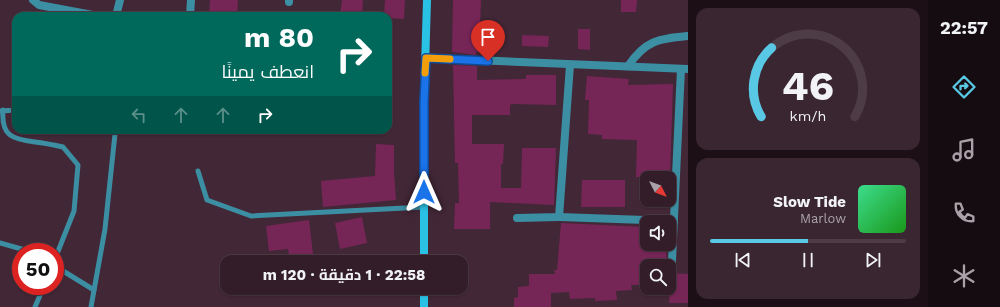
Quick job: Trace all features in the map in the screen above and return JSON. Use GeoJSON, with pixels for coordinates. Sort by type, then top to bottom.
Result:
{"type":"FeatureCollection","features":[{"type":"Feature","properties":{"kind":"main road"},"geometry":{"type":"LineString","coordinates":[[424,255],[424,102],[428,0]]}},
{"type":"Feature","properties":{"kind":"main road"},"geometry":{"type":"LineString","coordinates":[[424,295],[424,307]]}},
{"type":"Feature","properties":{"kind":"street"},"geometry":{"type":"LineString","coordinates":[[33,0],[39,5],[77,12]]}},
{"type":"Feature","properties":{"kind":"street"},"geometry":{"type":"LineString","coordinates":[[117,12],[120,0]]}},
{"type":"Feature","properties":{"kind":"street"},"geometry":{"type":"LineString","coordinates":[[190,12],[191,0]]}},
{"type":"Feature","properties":{"kind":"street"},"geometry":{"type":"LineString","coordinates":[[628,66],[638,51],[650,44],[666,37],[688,36]]}},
{"type":"Feature","properties":{"kind":"street"},"geometry":{"type":"LineString","coordinates":[[426,58],[684,69],[674,215]]}},
{"type":"Feature","properties":{"kind":"street"},"geometry":{"type":"LineString","coordinates":[[559,217],[570,65]]}},
{"type":"Feature","properties":{"kind":"street"},"geometry":{"type":"LineString","coordinates":[[517,218],[559,217],[640,220]]}},
{"type":"Feature","properties":{"kind":"lane"},"geometry":{"type":"LineString","coordinates":[[12,110],[1,111],[2,122],[6,133],[16,139],[63,147],[78,165],[74,211],[61,243]]}},
{"type":"Feature","properties":{"kind":"lane"},"geometry":{"type":"LineString","coordinates":[[91,307],[105,229],[114,134]]}},
{"type":"Feature","properties":{"kind":"lane"},"geometry":{"type":"LineString","coordinates":[[198,171],[207,200],[252,216],[424,207]]}},
{"type":"Feature","properties":{"kind":"lane"},"geometry":{"type":"LineString","coordinates":[[0,242],[12,246]]}},
{"type":"Feature","properties":{"kind":"lane"},"geometry":{"type":"LineString","coordinates":[[64,272],[94,290]]}},
{"type":"Feature","properties":{"kind":"lane"},"geometry":{"type":"LineString","coordinates":[[35,307],[40,295]]}},
{"type":"Feature","properties":{"kind":"building"},"geometry":{"type":"Polygon","coordinates":[[[210,0],[238,0],[237,12],[209,12],[210,0]]]}},
{"type":"Feature","properties":{"kind":"building"},"geometry":{"type":"Polygon","coordinates":[[[342,0],[363,0],[362,12],[340,12],[342,0]]]}},
{"type":"Feature","properties":{"kind":"building"},"geometry":{"type":"Polygon","coordinates":[[[385,0],[405,0],[404,19],[392,18],[392,12],[384,12],[385,0]]]}},
{"type":"Feature","properties":{"kind":"building"},"geometry":{"type":"Polygon","coordinates":[[[453,0],[481,0],[479,52],[476,52],[476,55],[452,52],[453,0]]]}},
{"type":"Feature","properties":{"kind":"building"},"geometry":{"type":"Polygon","coordinates":[[[621,0],[637,0],[636,12],[621,12],[621,0]]]}},
{"type":"Feature","properties":{"kind":"building"},"geometry":{"type":"Polygon","coordinates":[[[578,29],[590,29],[590,50],[578,49],[578,29]]]}},
{"type":"Feature","properties":{"kind":"building"},"geometry":{"type":"Polygon","coordinates":[[[522,35],[549,36],[548,47],[522,46],[522,35]]]}},
{"type":"Feature","properties":{"kind":"building"},"geometry":{"type":"Polygon","coordinates":[[[453,65],[477,66],[477,80],[526,79],[526,75],[556,75],[556,105],[512,104],[510,105],[510,115],[472,115],[472,144],[504,144],[503,164],[501,164],[501,188],[521,188],[522,148],[556,148],[554,205],[490,202],[490,229],[454,229],[455,203],[459,203],[458,163],[455,163],[453,65]]]}},
{"type":"Feature","properties":{"kind":"building"},"geometry":{"type":"Polygon","coordinates":[[[587,76],[629,79],[628,85],[673,84],[670,171],[640,171],[640,177],[636,177],[637,140],[602,139],[602,135],[588,134],[589,100],[585,100],[587,76]]]}},
{"type":"Feature","properties":{"kind":"building"},"geometry":{"type":"Polygon","coordinates":[[[376,144],[394,145],[396,200],[323,207],[321,181],[375,176],[376,144]]]}},
{"type":"Feature","properties":{"kind":"building"},"geometry":{"type":"Polygon","coordinates":[[[582,180],[625,180],[625,207],[581,207],[582,180]]]}},
{"type":"Feature","properties":{"kind":"building"},"geometry":{"type":"Polygon","coordinates":[[[362,217],[367,243],[340,249],[335,223],[362,217]]]}},
{"type":"Feature","properties":{"kind":"building"},"geometry":{"type":"Polygon","coordinates":[[[309,220],[313,255],[289,255],[288,249],[269,251],[266,226],[309,220]]]}},
{"type":"Feature","properties":{"kind":"building"},"geometry":{"type":"Polygon","coordinates":[[[561,223],[640,227],[640,251],[667,251],[666,259],[640,259],[640,285],[631,285],[632,290],[616,291],[617,300],[595,301],[595,298],[570,299],[569,292],[551,293],[551,307],[514,307],[514,298],[518,297],[518,287],[529,286],[529,274],[555,274],[554,270],[557,270],[561,223]]]}},
{"type":"Feature","properties":{"kind":"building"},"geometry":{"type":"Polygon","coordinates":[[[676,273],[688,274],[688,303],[669,303],[670,295],[676,295],[676,273]]]}},
{"type":"Feature","properties":{"kind":"slow traffic"},"geometry":{"type":"LineString","coordinates":[[425,73],[426,58],[450,59]]}},
{"type":"Feature","properties":{"kind":"route"},"geometry":{"type":"LineString","coordinates":[[424,192],[424,102],[426,58],[488,61]]}}]}
